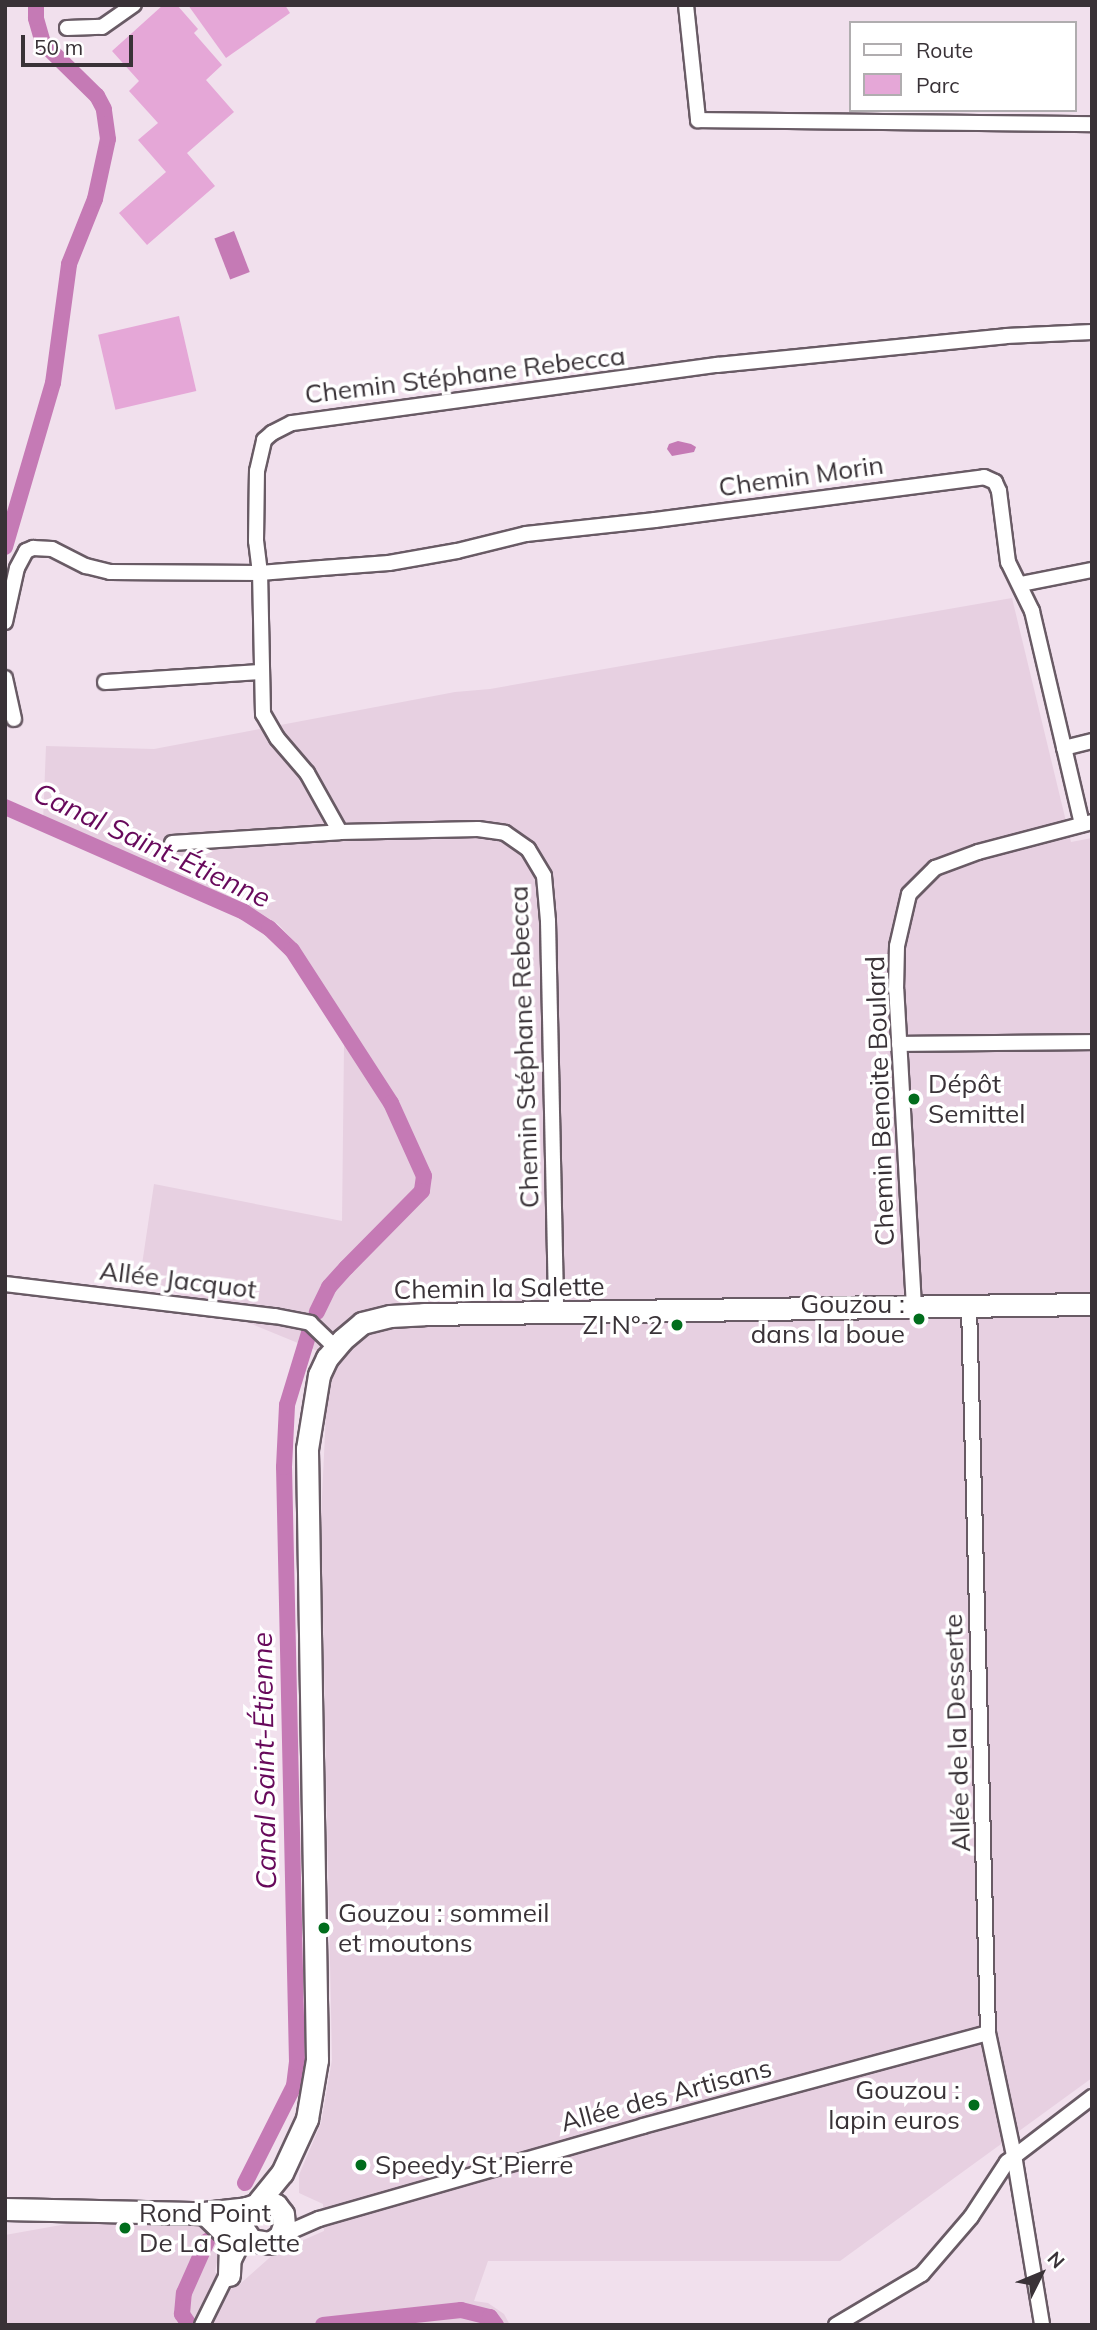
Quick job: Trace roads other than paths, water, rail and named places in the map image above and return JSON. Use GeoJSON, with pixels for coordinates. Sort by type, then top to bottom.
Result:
{"type":"FeatureCollection","features":[{"type":"Feature","properties":{"kind":"street"},"geometry":{"type":"LineString","coordinates":[[67,28],[102,27],[134,5]]}},
{"type":"Feature","properties":{"kind":"street"},"geometry":{"type":"LineString","coordinates":[[686,5],[698,120],[1092,124]]}},
{"type":"Feature","properties":{"kind":"street","name":"Chemin Stéphane Rebecca"},"geometry":{"type":"LineString","coordinates":[[340,832],[307,773],[265,720],[261,672],[260,573],[256,541],[258,455],[267,438],[292,423],[717,365],[1006,336],[1092,332]]}},
{"type":"Feature","properties":{"kind":"street","name":"Chemin Morin"},"geometry":{"type":"LineString","coordinates":[[260,573],[389,563],[457,551],[526,534],[984,477],[995,482],[999,491],[1008,562],[1032,611],[1064,748],[1087,823]]}},
{"type":"Feature","properties":{"kind":"street"},"geometry":{"type":"LineString","coordinates":[[5,622],[17,568],[26,551],[33,548],[52,549],[76,562],[110,572],[260,573]]}},
{"type":"Feature","properties":{"kind":"street"},"geometry":{"type":"LineString","coordinates":[[1021,584],[1092,570]]}},
{"type":"Feature","properties":{"kind":"street"},"geometry":{"type":"LineString","coordinates":[[105,682],[261,672]]}},
{"type":"Feature","properties":{"kind":"street"},"geometry":{"type":"LineString","coordinates":[[5,678],[14,719]]}},
{"type":"Feature","properties":{"kind":"street"},"geometry":{"type":"LineString","coordinates":[[1064,748],[1092,741]]}},
{"type":"Feature","properties":{"kind":"street","name":"Chemin Benoite Boulard"},"geometry":{"type":"LineString","coordinates":[[914,1307],[899,1044],[897,946],[909,894],[936,868],[978,852],[1087,823]]}},
{"type":"Feature","properties":{"kind":"street","name":"Chemin Stéphane Rebecca"},"geometry":{"type":"LineString","coordinates":[[172,843],[340,832],[478,829],[505,833],[528,849],[544,876],[556,1314]]}},
{"type":"Feature","properties":{"kind":"street"},"geometry":{"type":"LineString","coordinates":[[899,1044],[1092,1042]]}},
{"type":"Feature","properties":{"kind":"street","name":"Allée Jacquot"},"geometry":{"type":"LineString","coordinates":[[5,1284],[275,1316],[310,1323],[335,1347]]}},
{"type":"Feature","properties":{"kind":"street","name":"Chemin la Salette"},"geometry":{"type":"LineString","coordinates":[[282,2173],[284,2225],[256,2225],[307,2119],[317,2060],[307,1449],[319,1375],[335,1347],[362,1323],[390,1316],[1092,1304]]}},
{"type":"Feature","properties":{"kind":"street","name":"Allée de la Desserte"},"geometry":{"type":"LineString","coordinates":[[969,1306],[988,2033],[1014,2155],[1042,2325]]}},
{"type":"Feature","properties":{"kind":"street","name":"Allée des Artisans"},"geometry":{"type":"LineString","coordinates":[[256,2225],[319,2220],[643,2126],[988,2033]]}},
{"type":"Feature","properties":{"kind":"street"},"geometry":{"type":"LineString","coordinates":[[836,2325],[922,2274],[971,2217],[1000,2169],[1014,2155],[1092,2097]]}},
{"type":"Feature","properties":{"kind":"street"},"geometry":{"type":"LineString","coordinates":[[5,2209],[204,2213],[256,2225],[202,2325]]}},
{"type":"Feature","properties":{"kind":"street","name":"Allée des Artisans"},"geometry":{"type":"LineString","coordinates":[[282,2211],[319,2220]]}},
{"type":"Feature","properties":{"kind":"street"},"geometry":{"type":"LineString","coordinates":[[204,2213],[226,2234],[230,2246],[229,2275]]}},
{"type":"Feature","properties":{"kind":"waterway","name":"Canal Saint-Étienne"},"geometry":{"type":"LineString","coordinates":[[5,547],[53,383],[69,264],[95,199],[108,139],[104,109],[97,96],[43,43],[36,18],[36,5]]}},
{"type":"Feature","properties":{"kind":"waterway","name":"Canal Saint-Étienne"},"geometry":{"type":"LineString","coordinates":[[5,807],[244,912],[269,928],[292,950],[391,1103],[424,1176],[422,1191],[329,1287],[317,1312]]}},
{"type":"Feature","properties":{"kind":"waterway","name":"Canal Saint-Étienne"},"geometry":{"type":"LineString","coordinates":[[245,2183],[294,2086],[297,2062],[284,1467],[287,1405],[310,1330]]}},
{"type":"Feature","properties":{"kind":"waterway","name":"Canal Saint-Étienne"},"geometry":{"type":"LineString","coordinates":[[188,2323],[182,2314],[184,2293],[207,2241]]}},
{"type":"Feature","properties":{"kind":"waterway","name":"Canal Saint-Étienne"},"geometry":{"type":"LineString","coordinates":[[323,2325],[461,2310],[490,2317],[496,2325]]}},
{"type":"Feature","properties":{"kind":"place","name":"Dépôt Semittel"},"geometry":{"type":"Point","coordinates":[914,1099]}},
{"type":"Feature","properties":{"kind":"place","name":"Gouzou : dans la boue"},"geometry":{"type":"Point","coordinates":[919,1319]}},
{"type":"Feature","properties":{"kind":"place","name":"ZI N° 2"},"geometry":{"type":"Point","coordinates":[677,1325]}},
{"type":"Feature","properties":{"kind":"place","name":"Gouzou : sommeil et moutons"},"geometry":{"type":"Point","coordinates":[324,1928]}},
{"type":"Feature","properties":{"kind":"place","name":"Gouzou : lapin euros"},"geometry":{"type":"Point","coordinates":[974,2105]}},
{"type":"Feature","properties":{"kind":"place","name":"Speedy St Pierre"},"geometry":{"type":"Point","coordinates":[361,2165]}},
{"type":"Feature","properties":{"kind":"place","name":"Rond Point De La Salette"},"geometry":{"type":"Point","coordinates":[125,2228]}}]}
